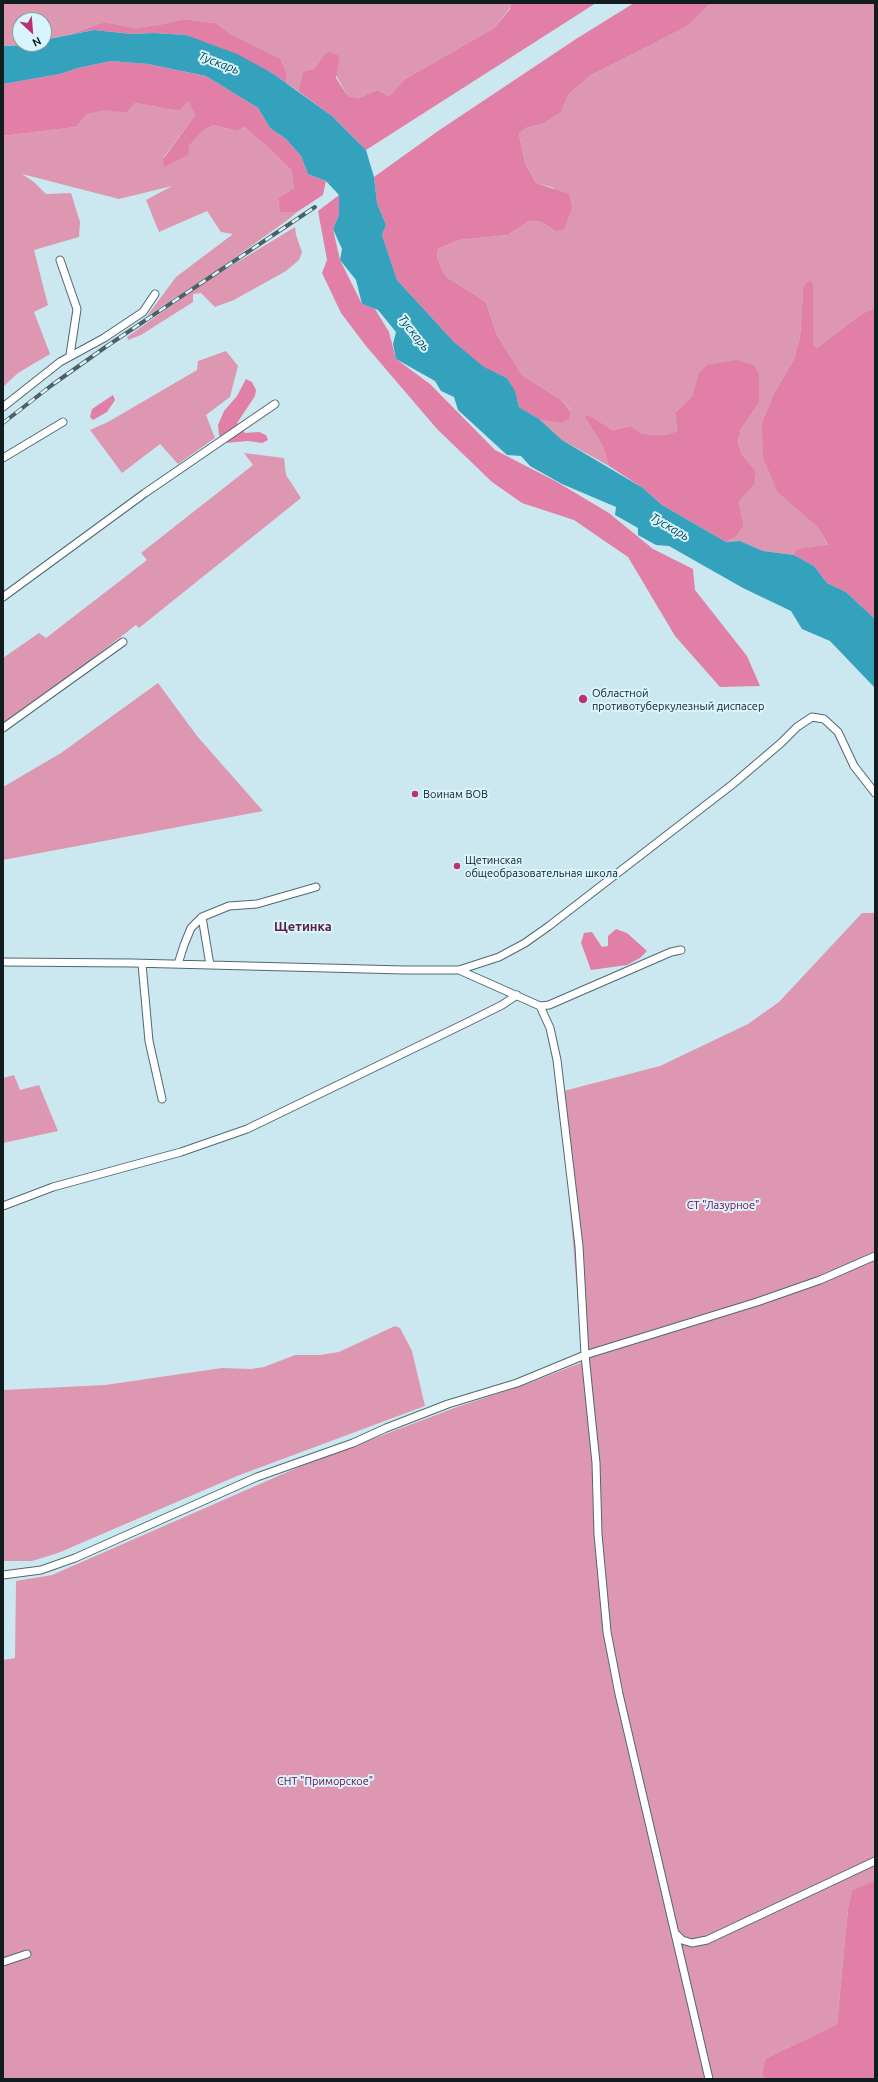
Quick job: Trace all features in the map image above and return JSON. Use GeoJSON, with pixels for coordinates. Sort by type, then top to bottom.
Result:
{"type":"FeatureCollection","features":[{"type":"Feature","properties":{"kind":"street"},"geometry":{"type":"LineString","coordinates":[[60,260],[77,309],[70,355]]}},
{"type":"Feature","properties":{"kind":"street"},"geometry":{"type":"LineString","coordinates":[[3,407],[70,355],[104,338],[143,312],[155,294]]}},
{"type":"Feature","properties":{"kind":"street"},"geometry":{"type":"LineString","coordinates":[[3,597],[145,493],[275,404]]}},
{"type":"Feature","properties":{"kind":"street"},"geometry":{"type":"LineString","coordinates":[[3,458],[63,422]]}},
{"type":"Feature","properties":{"kind":"street"},"geometry":{"type":"LineString","coordinates":[[3,728],[123,642]]}},
{"type":"Feature","properties":{"kind":"street"},"geometry":{"type":"LineString","coordinates":[[3,962],[178,964],[387,970],[459,970],[499,957],[525,943],[549,926],[733,784],[781,743],[797,727],[812,717],[824,719],[838,732],[854,766],[875,793]]}},
{"type":"Feature","properties":{"kind":"street"},"geometry":{"type":"LineString","coordinates":[[178,964],[191,928],[202,917],[229,906],[257,904],[316,887]]}},
{"type":"Feature","properties":{"kind":"street"},"geometry":{"type":"LineString","coordinates":[[202,917],[210,965]]}},
{"type":"Feature","properties":{"kind":"street"},"geometry":{"type":"LineString","coordinates":[[459,970],[540,1006],[549,1005],[671,952],[681,950]]}},
{"type":"Feature","properties":{"kind":"street"},"geometry":{"type":"LineString","coordinates":[[142,964],[149,1041],[162,1099]]}},
{"type":"Feature","properties":{"kind":"street"},"geometry":{"type":"LineString","coordinates":[[3,1206],[53,1187],[181,1152],[247,1129],[466,1023],[517,996]]}},
{"type":"Feature","properties":{"kind":"street"},"geometry":{"type":"LineString","coordinates":[[540,1006],[550,1028],[557,1060],[579,1246],[585,1355],[595,1457],[598,1534],[607,1632],[619,1694],[709,2079]]}},
{"type":"Feature","properties":{"kind":"street"},"geometry":{"type":"LineString","coordinates":[[3,1575],[41,1570],[75,1558],[257,1476],[352,1443],[448,1404],[517,1383],[585,1355],[757,1302],[820,1280],[875,1256]]}},
{"type":"Feature","properties":{"kind":"street"},"geometry":{"type":"LineString","coordinates":[[676,1934],[682,1940],[692,1943],[706,1940],[875,1861]]}},
{"type":"Feature","properties":{"kind":"street"},"geometry":{"type":"LineString","coordinates":[[3,1962],[27,1954]]}},
{"type":"Feature","properties":{"kind":"green space"},"geometry":{"type":"Polygon","coordinates":[[[3,3],[511,3],[510,8],[494,28],[405,79],[389,96],[377,90],[358,98],[348,96],[324,55],[314,69],[303,71],[298,91],[286,83],[286,71],[280,58],[232,35],[216,23],[184,19],[135,28],[104,22],[68,35],[52,38],[52,12],[12,12],[12,45],[3,46],[3,3]]]}},
{"type":"Feature","properties":{"kind":"green space"},"geometry":{"type":"Polygon","coordinates":[[[711,3],[875,3],[875,308],[861,314],[817,348],[813,344],[813,285],[803,291],[800,337],[794,359],[773,395],[762,422],[778,493],[818,528],[828,546],[796,549],[794,555],[763,551],[740,541],[726,542],[737,536],[744,526],[739,502],[755,484],[756,471],[741,453],[738,441],[741,429],[759,403],[698,374],[692,396],[675,413],[677,431],[666,435],[642,434],[629,426],[612,430],[596,419],[587,421],[602,445],[609,466],[562,440],[454,342],[563,423],[570,419],[571,410],[561,400],[522,375],[497,335],[486,302],[448,278],[443,272],[437,257],[438,249],[459,240],[508,235],[529,221],[542,222],[555,231],[554,188],[536,183],[525,163],[519,134],[526,128],[545,123],[561,112],[569,94],[591,75],[686,27],[711,3]]]}},
{"type":"Feature","properties":{"kind":"green space"},"geometry":{"type":"Polygon","coordinates":[[[188,100],[195,115],[163,158],[188,145],[203,131],[213,125],[237,131],[244,127],[291,170],[294,188],[278,198],[280,212],[297,212],[219,269],[147,316],[176,277],[233,234],[221,232],[207,211],[159,232],[146,200],[172,186],[119,199],[22,174],[34,182],[46,194],[71,193],[80,222],[79,237],[34,250],[48,305],[34,312],[50,354],[18,373],[3,387],[3,136],[76,127],[87,114],[105,109],[127,113],[135,103],[179,111],[188,100]]]}},
{"type":"Feature","properties":{"kind":"green space"},"geometry":{"type":"Polygon","coordinates":[[[295,227],[302,252],[299,260],[286,271],[234,300],[215,307],[201,293],[193,294],[193,302],[141,335],[128,340],[127,337],[208,280],[295,227]]]}},
{"type":"Feature","properties":{"kind":"green space"},"geometry":{"type":"Polygon","coordinates":[[[226,351],[238,366],[230,397],[206,415],[215,438],[178,464],[160,444],[122,473],[90,430],[108,422],[197,370],[198,361],[226,351]]]}},
{"type":"Feature","properties":{"kind":"green space"},"geometry":{"type":"Polygon","coordinates":[[[244,453],[284,458],[286,475],[301,498],[139,628],[136,625],[74,673],[3,724],[3,658],[39,633],[46,638],[147,560],[141,553],[253,465],[244,453]]]}},
{"type":"Feature","properties":{"kind":"green space"},"geometry":{"type":"Polygon","coordinates":[[[158,683],[197,736],[263,811],[3,860],[3,787],[61,753],[158,683]]]}},
{"type":"Feature","properties":{"kind":"green space"},"geometry":{"type":"Polygon","coordinates":[[[862,913],[875,913],[875,1880],[852,1892],[848,1908],[837,2024],[765,2059],[762,2074],[764,2079],[3,2079],[3,1660],[15,1658],[16,1581],[52,1575],[301,1466],[457,1407],[527,1384],[583,1362],[566,1160],[556,1093],[660,1066],[748,1024],[779,1002],[862,913]]]}},
{"type":"Feature","properties":{"kind":"green space"},"geometry":{"type":"Polygon","coordinates":[[[14,1075],[20,1090],[39,1085],[58,1131],[3,1143],[3,1078],[14,1075]]]}},
{"type":"Feature","properties":{"kind":"green space"},"geometry":{"type":"Polygon","coordinates":[[[395,1326],[400,1328],[412,1351],[425,1406],[237,1476],[58,1553],[32,1561],[3,1561],[3,1390],[105,1385],[222,1368],[251,1369],[264,1367],[295,1355],[320,1355],[339,1352],[395,1326]]]}},
{"type":"Feature","properties":{"kind":"shaded area"},"geometry":{"type":"Polygon","coordinates":[[[511,3],[596,3],[366,150],[332,116],[298,91],[303,71],[314,69],[324,55],[330,52],[339,56],[336,78],[348,96],[358,98],[377,90],[389,96],[405,79],[494,28],[510,9],[511,3]]]}},
{"type":"Feature","properties":{"kind":"shaded area"},"geometry":{"type":"Polygon","coordinates":[[[634,3],[711,3],[686,27],[591,75],[569,94],[561,112],[545,123],[526,128],[519,134],[525,163],[536,183],[569,194],[572,208],[564,229],[555,231],[542,222],[529,221],[508,235],[459,240],[438,249],[437,257],[443,272],[448,278],[486,302],[497,335],[522,375],[561,400],[571,411],[570,419],[563,423],[539,419],[519,407],[515,391],[507,378],[484,367],[454,342],[397,280],[382,235],[386,225],[377,203],[374,177],[438,131],[576,39],[634,3]]]}},
{"type":"Feature","properties":{"kind":"shaded area"},"geometry":{"type":"Polygon","coordinates":[[[184,19],[216,23],[232,35],[280,58],[286,71],[286,83],[272,73],[186,35],[154,33],[132,34],[94,30],[68,35],[104,22],[135,28],[184,19]]]}},
{"type":"Feature","properties":{"kind":"shaded area"},"geometry":{"type":"Polygon","coordinates":[[[111,61],[148,64],[206,76],[258,108],[270,128],[286,139],[301,156],[308,174],[326,181],[323,195],[297,212],[280,212],[278,198],[294,188],[291,170],[244,127],[237,131],[213,125],[203,131],[189,145],[188,155],[164,167],[163,159],[195,115],[188,101],[179,111],[135,103],[127,113],[105,110],[87,114],[76,127],[3,136],[3,84],[60,74],[78,68],[111,61]]]}},
{"type":"Feature","properties":{"kind":"shaded area"},"geometry":{"type":"Polygon","coordinates":[[[339,195],[339,215],[333,229],[340,260],[362,304],[375,309],[389,332],[396,359],[430,384],[495,450],[557,482],[609,513],[653,549],[693,569],[695,590],[747,656],[760,686],[720,687],[675,636],[628,557],[574,520],[522,503],[492,482],[437,429],[366,346],[341,313],[322,273],[327,260],[318,211],[339,195]]]}},
{"type":"Feature","properties":{"kind":"shaded area"},"geometry":{"type":"Polygon","coordinates":[[[810,281],[813,285],[813,344],[817,348],[861,314],[875,308],[875,619],[846,592],[827,583],[814,566],[794,555],[796,549],[828,545],[818,528],[778,493],[763,457],[762,422],[773,395],[794,359],[800,337],[803,291],[805,284],[810,281]]]}},
{"type":"Feature","properties":{"kind":"shaded area"},"geometry":{"type":"Polygon","coordinates":[[[736,360],[754,365],[759,375],[759,403],[741,429],[738,441],[741,453],[756,471],[755,484],[739,502],[744,526],[737,536],[726,542],[662,505],[643,488],[609,466],[602,445],[587,421],[585,415],[596,419],[612,430],[630,426],[642,434],[666,435],[677,431],[675,413],[692,396],[698,374],[707,365],[736,360]]]}},
{"type":"Feature","properties":{"kind":"shaded area"},"geometry":{"type":"Polygon","coordinates":[[[246,379],[252,382],[256,390],[255,396],[237,423],[245,433],[259,432],[266,435],[268,440],[262,443],[248,441],[225,443],[219,435],[218,425],[224,411],[237,396],[246,379]]]}},
{"type":"Feature","properties":{"kind":"shaded area"},"geometry":{"type":"Polygon","coordinates":[[[113,395],[115,400],[107,412],[93,420],[90,417],[92,409],[113,395]]]}},
{"type":"Feature","properties":{"kind":"shaded area"},"geometry":{"type":"Polygon","coordinates":[[[616,929],[627,933],[647,951],[640,958],[627,965],[591,970],[581,943],[584,933],[592,932],[602,947],[608,946],[608,936],[616,929]]]}},
{"type":"Feature","properties":{"kind":"shaded area"},"geometry":{"type":"Polygon","coordinates":[[[875,1880],[875,2079],[764,2079],[762,2074],[765,2059],[837,2024],[848,1908],[852,1891],[875,1880]]]}},
{"type":"Feature","properties":{"kind":"water","name":"Тускарь"},"geometry":{"type":"Polygon","coordinates":[[[94,30],[132,34],[154,33],[186,35],[237,54],[272,73],[332,116],[366,150],[374,177],[377,203],[386,225],[382,235],[397,280],[454,342],[484,367],[507,378],[515,391],[519,407],[539,419],[562,440],[643,488],[662,505],[726,542],[740,541],[763,551],[794,555],[814,566],[827,583],[846,592],[875,619],[875,688],[830,641],[802,629],[791,611],[743,588],[669,546],[656,545],[638,535],[638,528],[615,515],[616,507],[562,484],[530,466],[521,456],[507,455],[458,410],[454,397],[441,391],[435,381],[396,359],[393,344],[396,332],[378,310],[362,304],[356,280],[340,260],[342,249],[333,229],[339,215],[339,195],[326,181],[308,174],[301,156],[286,139],[270,128],[258,108],[206,76],[148,64],[111,61],[78,68],[60,74],[3,84],[3,46],[12,46],[12,52],[52,52],[52,38],[94,30]]]}},
{"type":"Feature","properties":{"kind":"railway"},"geometry":{"type":"LineString","coordinates":[[3,423],[52,385],[107,346],[315,207]]}},
{"type":"Feature","properties":{"kind":"place","name":"Областной противотуберкулезный диспасер"},"geometry":{"type":"Point","coordinates":[583,699]}},
{"type":"Feature","properties":{"kind":"place","name":"Воинам ВОВ"},"geometry":{"type":"Point","coordinates":[415,794]}},
{"type":"Feature","properties":{"kind":"place","name":"Щетинская общеобразовательная школа"},"geometry":{"type":"Point","coordinates":[457,866]}},
{"type":"Feature","properties":{"kind":"district","name":"Щетинка"},"geometry":{"type":"Point","coordinates":[303,927]}},
{"type":"Feature","properties":{"kind":"park label","name":"СТ \"Лазурное\""},"geometry":{"type":"Point","coordinates":[723,1205]}},
{"type":"Feature","properties":{"kind":"park label","name":"СНТ \"Приморское\""},"geometry":{"type":"Point","coordinates":[325,1781]}}]}
